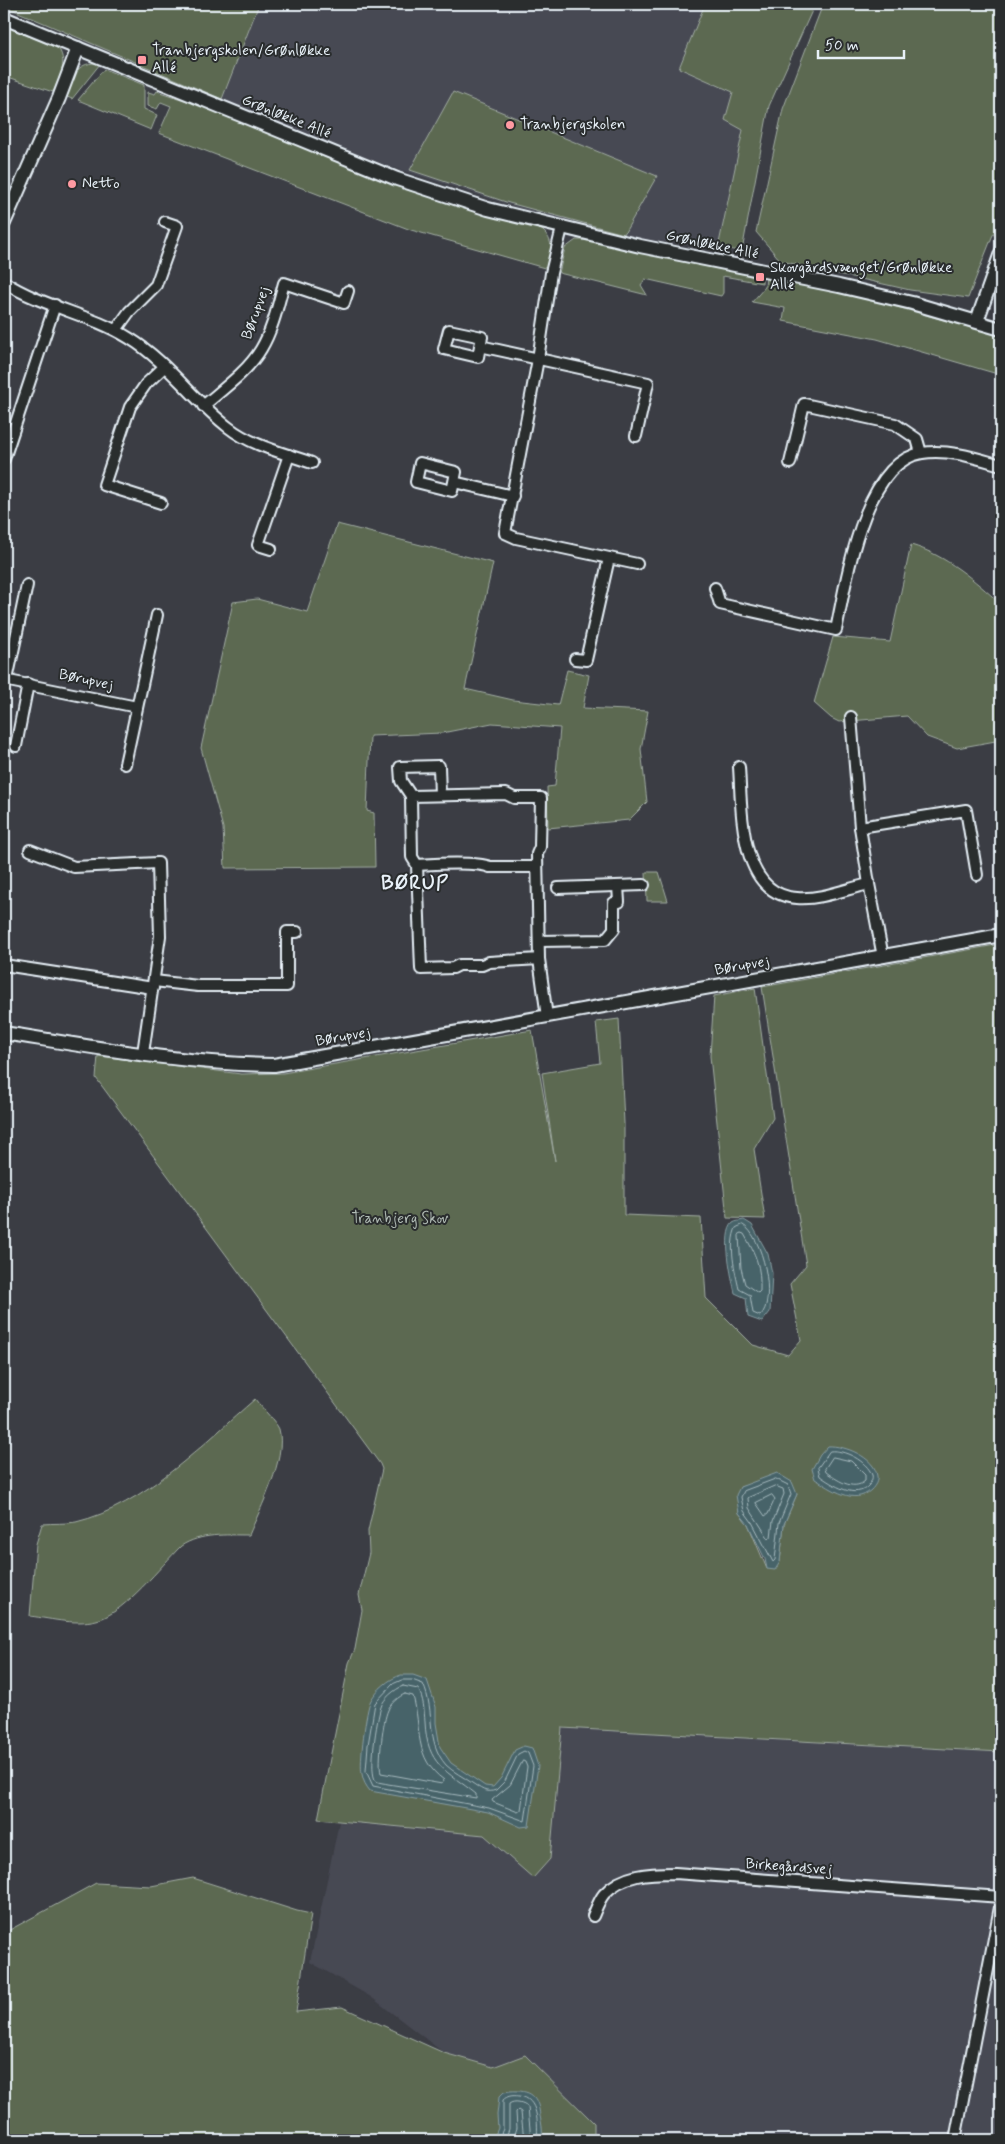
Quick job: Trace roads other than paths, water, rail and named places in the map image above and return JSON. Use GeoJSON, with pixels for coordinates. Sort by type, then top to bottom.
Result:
{"type":"FeatureCollection","features":[{"type":"Feature","properties":{"kind":"street","name":"Grønløkke Allé"},"geometry":{"type":"LineString","coordinates":[[4,18],[397,179],[488,209],[562,228],[761,272],[839,286],[977,321],[1001,329]]}},
{"type":"Feature","properties":{"kind":"street"},"geometry":{"type":"LineString","coordinates":[[4,223],[59,98],[78,48]]}},
{"type":"Feature","properties":{"kind":"street"},"geometry":{"type":"LineString","coordinates":[[116,330],[133,307],[156,285],[177,226],[165,222]]}},
{"type":"Feature","properties":{"kind":"street"},"geometry":{"type":"LineString","coordinates":[[562,228],[551,273],[538,359],[505,533],[516,538],[637,564]]}},
{"type":"Feature","properties":{"kind":"street"},"geometry":{"type":"LineString","coordinates":[[977,321],[1001,253]]}},
{"type":"Feature","properties":{"kind":"street"},"geometry":{"type":"LineString","coordinates":[[4,282],[25,294],[116,330],[146,349],[203,406],[242,436],[312,463]]}},
{"type":"Feature","properties":{"kind":"street","name":"Børupvej"},"geometry":{"type":"LineString","coordinates":[[203,406],[253,361],[262,348],[270,330],[284,283],[344,303],[348,291]]}},
{"type":"Feature","properties":{"kind":"street"},"geometry":{"type":"LineString","coordinates":[[4,459],[6,445],[55,306]]}},
{"type":"Feature","properties":{"kind":"street"},"geometry":{"type":"LineString","coordinates":[[480,346],[648,383],[636,436]]}},
{"type":"Feature","properties":{"kind":"street"},"geometry":{"type":"LineString","coordinates":[[161,503],[104,485],[130,406],[141,389],[164,366]]}},
{"type":"Feature","properties":{"kind":"street"},"geometry":{"type":"LineString","coordinates":[[790,463],[804,404],[895,424],[917,439],[921,454]]}},
{"type":"Feature","properties":{"kind":"street"},"geometry":{"type":"LineString","coordinates":[[715,588],[720,604],[836,630],[857,537],[880,484],[890,472],[905,460],[921,454],[949,453],[1001,465]]}},
{"type":"Feature","properties":{"kind":"street"},"geometry":{"type":"LineString","coordinates":[[270,549],[258,545],[289,455]]}},
{"type":"Feature","properties":{"kind":"street"},"geometry":{"type":"LineString","coordinates":[[454,482],[513,496]]}},
{"type":"Feature","properties":{"kind":"street"},"geometry":{"type":"LineString","coordinates":[[575,659],[586,660],[609,558]]}},
{"type":"Feature","properties":{"kind":"street","name":"Børupvej"},"geometry":{"type":"LineString","coordinates":[[27,585],[5,680],[137,707]]}},
{"type":"Feature","properties":{"kind":"street"},"geometry":{"type":"LineString","coordinates":[[125,764],[158,615]]}},
{"type":"Feature","properties":{"kind":"street"},"geometry":{"type":"LineString","coordinates":[[16,746],[28,684]]}},
{"type":"Feature","properties":{"kind":"street"},"geometry":{"type":"LineString","coordinates":[[851,716],[860,828],[868,884],[882,957]]}},
{"type":"Feature","properties":{"kind":"street"},"geometry":{"type":"LineString","coordinates":[[440,795],[439,766],[400,767],[400,781],[411,796],[412,857],[417,865],[421,969],[453,968],[459,965],[482,965],[489,962],[539,959]]}},
{"type":"Feature","properties":{"kind":"street"},"geometry":{"type":"LineString","coordinates":[[739,767],[744,842],[754,869],[769,888],[785,897],[799,899],[868,884]]}},
{"type":"Feature","properties":{"kind":"street"},"geometry":{"type":"LineString","coordinates":[[411,796],[506,794],[514,798],[541,798],[540,847],[537,854],[538,941],[547,1017]]}},
{"type":"Feature","properties":{"kind":"street"},"geometry":{"type":"LineString","coordinates":[[860,828],[966,810],[977,875]]}},
{"type":"Feature","properties":{"kind":"street"},"geometry":{"type":"LineString","coordinates":[[30,850],[74,867],[158,863],[160,936],[143,1054]]}},
{"type":"Feature","properties":{"kind":"street"},"geometry":{"type":"LineString","coordinates":[[417,865],[442,863],[447,865],[483,864],[490,867],[537,867]]}},
{"type":"Feature","properties":{"kind":"street"},"geometry":{"type":"LineString","coordinates":[[558,888],[644,885]]}},
{"type":"Feature","properties":{"kind":"street"},"geometry":{"type":"LineString","coordinates":[[538,941],[605,940],[614,929],[614,902],[619,902],[618,886]]}},
{"type":"Feature","properties":{"kind":"street"},"geometry":{"type":"LineString","coordinates":[[4,965],[153,984],[287,986],[287,932],[297,932]]}},
{"type":"Feature","properties":{"kind":"street","name":"Børupvej"},"geometry":{"type":"LineString","coordinates":[[4,1033],[143,1054],[236,1064],[274,1065],[1001,935]]}},
{"type":"Feature","properties":{"kind":"street","name":"Birkegårdsvej"},"geometry":{"type":"LineString","coordinates":[[593,1916],[604,1895],[617,1883],[634,1876],[654,1873],[1001,1896]]}},
{"type":"Feature","properties":{"kind":"street"},"geometry":{"type":"LineString","coordinates":[[955,2140],[1001,1902]]}},
{"type":"Feature","properties":{"kind":"water"},"geometry":{"type":"Polygon","coordinates":[[[744,1220],[752,1225],[768,1254],[772,1273],[770,1312],[762,1322],[748,1317],[746,1298],[735,1293],[730,1268],[728,1237],[730,1229],[733,1223],[744,1220]]]}},
{"type":"Feature","properties":{"kind":"water"},"geometry":{"type":"Polygon","coordinates":[[[828,1446],[850,1450],[871,1463],[877,1478],[871,1490],[864,1495],[850,1496],[836,1491],[815,1479],[812,1469],[828,1446]]]}},
{"type":"Feature","properties":{"kind":"water"},"geometry":{"type":"Polygon","coordinates":[[[777,1473],[792,1482],[797,1494],[784,1524],[780,1562],[775,1570],[767,1569],[765,1559],[748,1524],[739,1513],[736,1495],[740,1487],[777,1473]]]}},
{"type":"Feature","properties":{"kind":"water"},"geometry":{"type":"Polygon","coordinates":[[[401,1675],[413,1675],[427,1680],[436,1707],[436,1723],[440,1747],[451,1763],[485,1786],[493,1787],[501,1778],[515,1750],[524,1746],[532,1748],[538,1766],[529,1826],[521,1827],[488,1812],[370,1791],[362,1777],[361,1768],[369,1705],[380,1688],[401,1675]]]}},
{"type":"Feature","properties":{"kind":"water"},"geometry":{"type":"Polygon","coordinates":[[[504,2092],[528,2093],[535,2099],[539,2109],[542,2140],[493,2140],[498,2128],[499,2097],[504,2092]]]}},
{"type":"Feature","properties":{"kind":"waterway"},"geometry":{"type":"LineString","coordinates":[[4,2130],[15,2140]]}},
{"type":"Feature","properties":{"kind":"place","name":"Tranbjergskolen/Grønløkke Allé"},"geometry":{"type":"Point","coordinates":[142,60]}},
{"type":"Feature","properties":{"kind":"place","name":"Tranbjergskolen"},"geometry":{"type":"Point","coordinates":[510,125]}},
{"type":"Feature","properties":{"kind":"place","name":"Netto"},"geometry":{"type":"Point","coordinates":[72,184]}},
{"type":"Feature","properties":{"kind":"place","name":"Skovgårdsvænget/Grønløkke Allé"},"geometry":{"type":"Point","coordinates":[760,277]}},
{"type":"Feature","properties":{"kind":"district","name":"BØRUP"},"geometry":{"type":"Point","coordinates":[415,883]}},
{"type":"Feature","properties":{"kind":"park label","name":"Tranbjerg Skov"},"geometry":{"type":"Point","coordinates":[400,1219]}}]}
